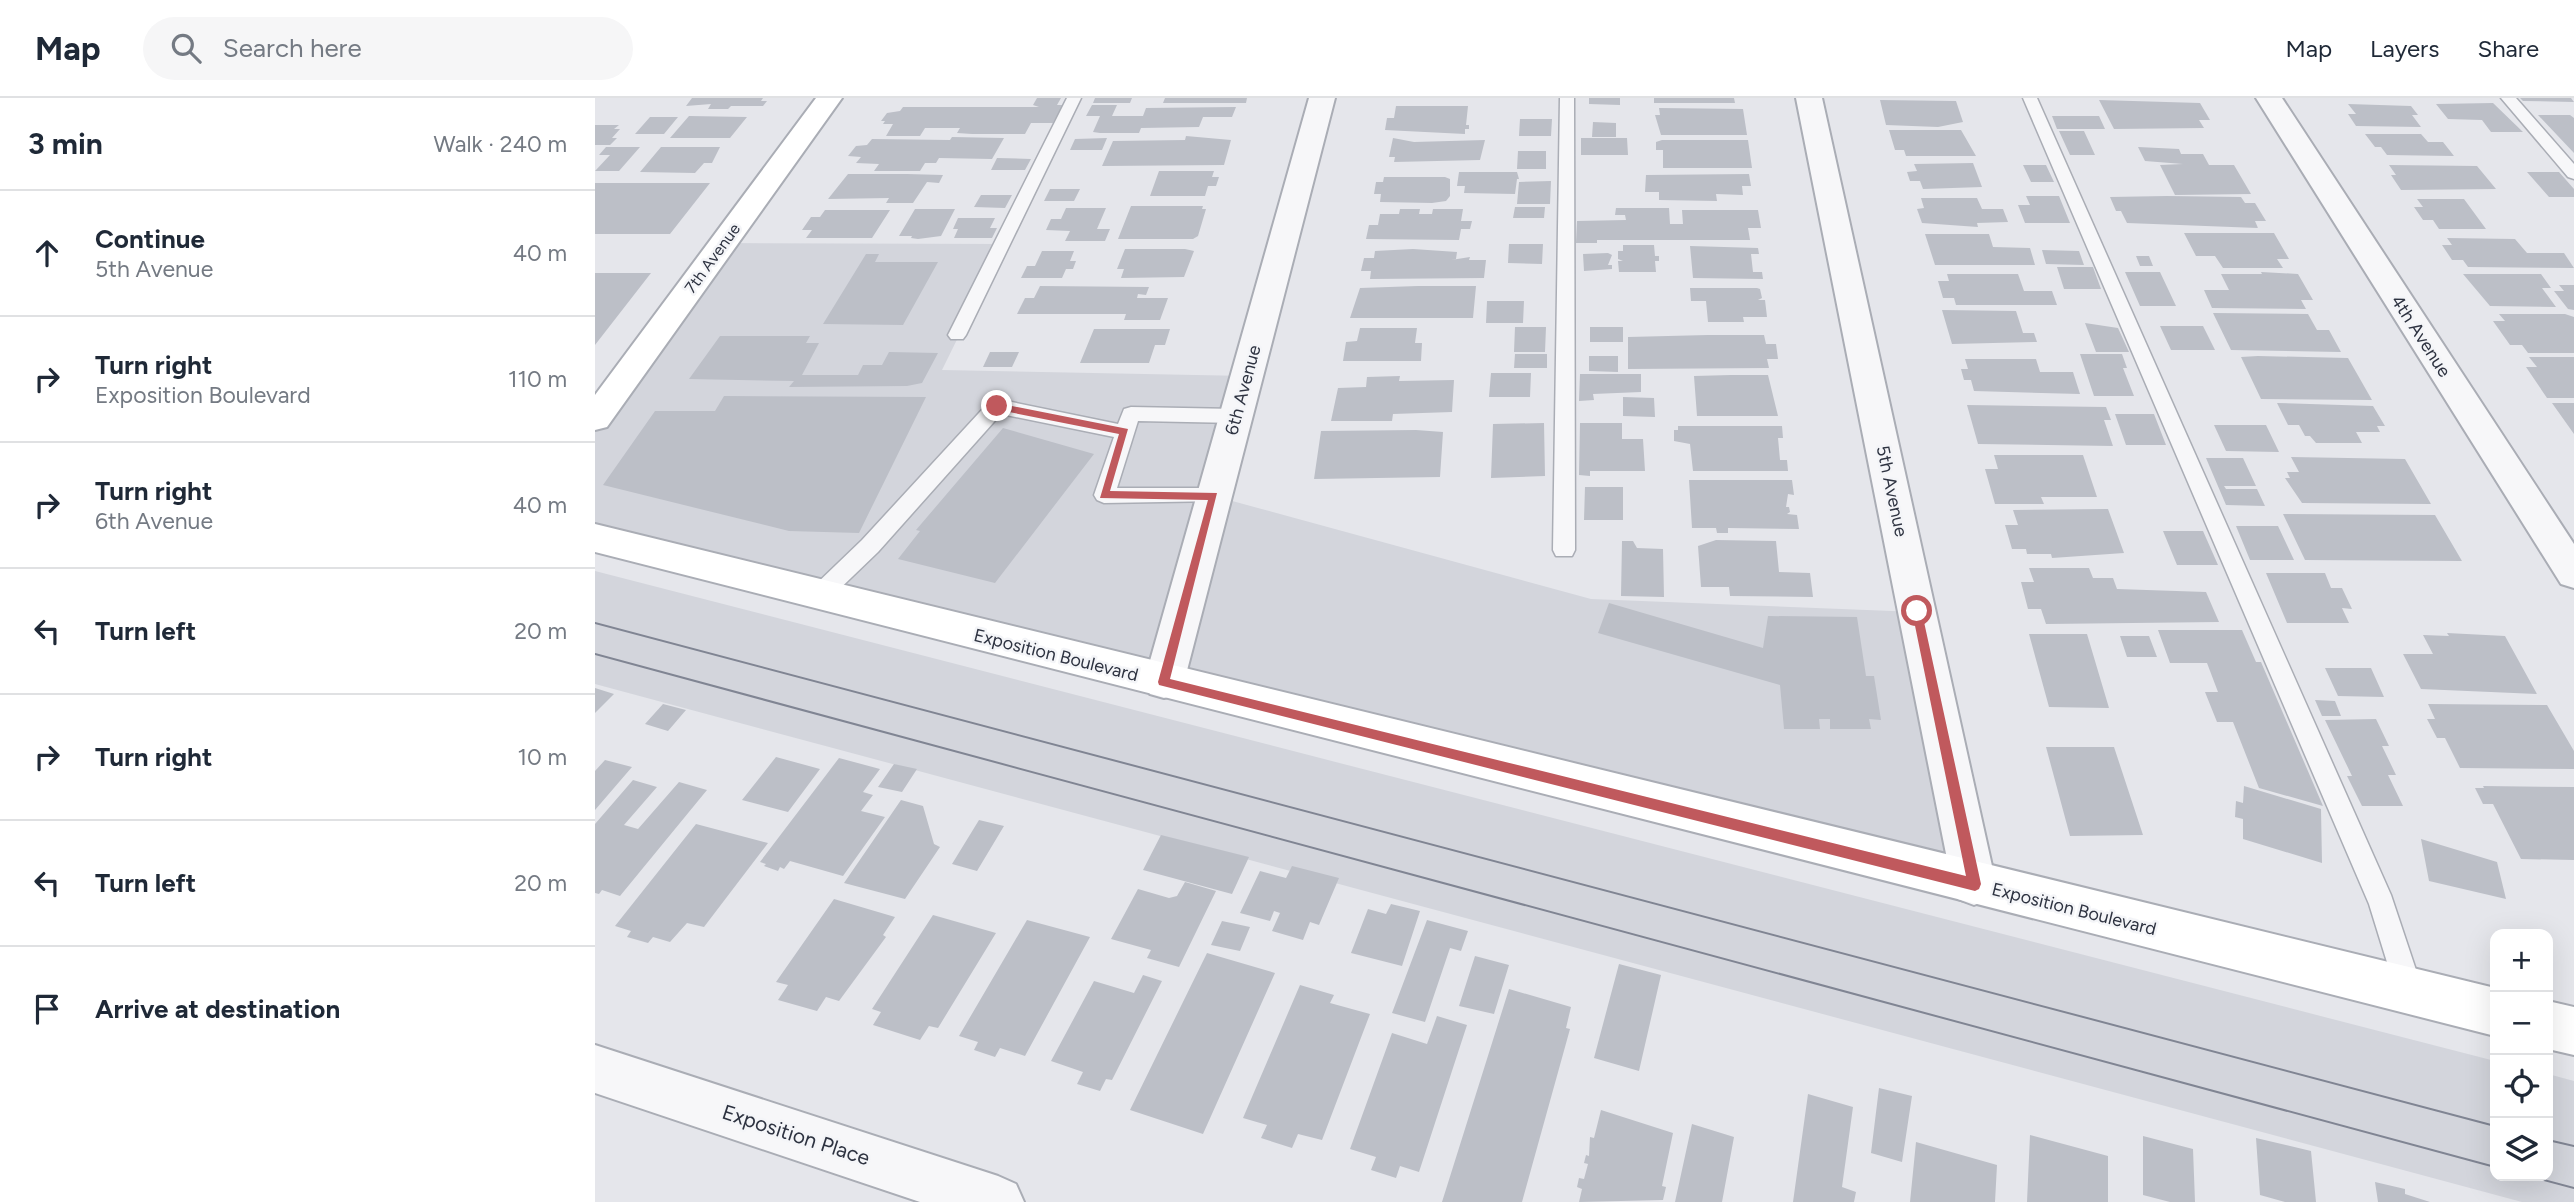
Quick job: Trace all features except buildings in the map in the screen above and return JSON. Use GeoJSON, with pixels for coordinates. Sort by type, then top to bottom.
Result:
{"type":"FeatureCollection","features":[{"type":"Feature","properties":{"kind":"street","name":"7th Avenue"},"geometry":{"type":"LineString","coordinates":[[595,419],[829,98]]}},
{"type":"Feature","properties":{"kind":"street","name":"6th Avenue"},"geometry":{"type":"LineString","coordinates":[[1164,682],[1322,98]]}},
{"type":"Feature","properties":{"kind":"street","name":"5th Avenue"},"geometry":{"type":"LineString","coordinates":[[1809,98],[1975,884]]}},
{"type":"Feature","properties":{"kind":"street","name":"4th Avenue"},"geometry":{"type":"LineString","coordinates":[[2269,98],[2574,574]]}},
{"type":"Feature","properties":{"kind":"street","name":"Exposition Boulevard"},"geometry":{"type":"LineString","coordinates":[[595,538],[2490,1011]]}},
{"type":"Feature","properties":{"kind":"street"},"geometry":{"type":"LineString","coordinates":[[2553,1026],[2574,1031]]}},
{"type":"Feature","properties":{"kind":"street","name":"Exposition Place"},"geometry":{"type":"LineString","coordinates":[[595,1069],[998,1202]]}},
{"type":"Feature","properties":{"kind":"lane"},"geometry":{"type":"LineString","coordinates":[[957,335],[1074,98]]}},
{"type":"Feature","properties":{"kind":"lane"},"geometry":{"type":"LineString","coordinates":[[1564,550],[1567,98]]}},
{"type":"Feature","properties":{"kind":"lane"},"geometry":{"type":"LineString","coordinates":[[2030,98],[2377,892],[2410,991]]}},
{"type":"Feature","properties":{"kind":"lane"},"geometry":{"type":"LineString","coordinates":[[2508,98],[2574,174]]}},
{"type":"Feature","properties":{"kind":"lane"},"geometry":{"type":"LineString","coordinates":[[819,595],[870,546],[997,406],[1125,432]]}},
{"type":"Feature","properties":{"kind":"lane"},"geometry":{"type":"LineString","coordinates":[[1214,496],[1104,495],[1131,415],[1235,416]]}},
{"type":"Feature","properties":{"kind":"shaded area"},"geometry":{"type":"Polygon","coordinates":[[[724,243],[1004,244],[942,370],[1247,376],[1214,496],[1591,599],[1917,612],[1974,884],[595,538],[595,419],[724,243]]]}},
{"type":"Feature","properties":{"kind":"shaded area"},"geometry":{"type":"Polygon","coordinates":[[[595,571],[2490,1060],[2490,1181],[2553,1181],[2553,1075],[2574,1081],[2574,1202],[2522,1202],[595,684],[595,571]]]}},
{"type":"Feature","properties":{"kind":"tram line"},"geometry":{"type":"LineString","coordinates":[[595,623],[2490,1125]]}},
{"type":"Feature","properties":{"kind":"tram line"},"geometry":{"type":"LineString","coordinates":[[595,654],[2490,1166]]}},
{"type":"Feature","properties":{"kind":"tram line"},"geometry":{"type":"LineString","coordinates":[[2553,1141],[2574,1146]]}},
{"type":"Feature","properties":{"kind":"tram line"},"geometry":{"type":"LineString","coordinates":[[2548,1181],[2574,1188]]}},
{"type":"Feature","properties":{"kind":"route"},"geometry":{"type":"LineString","coordinates":[[997,406],[1125,432],[1104,495],[1214,496],[1164,682],[1975,884],[1917,611]]}}]}
